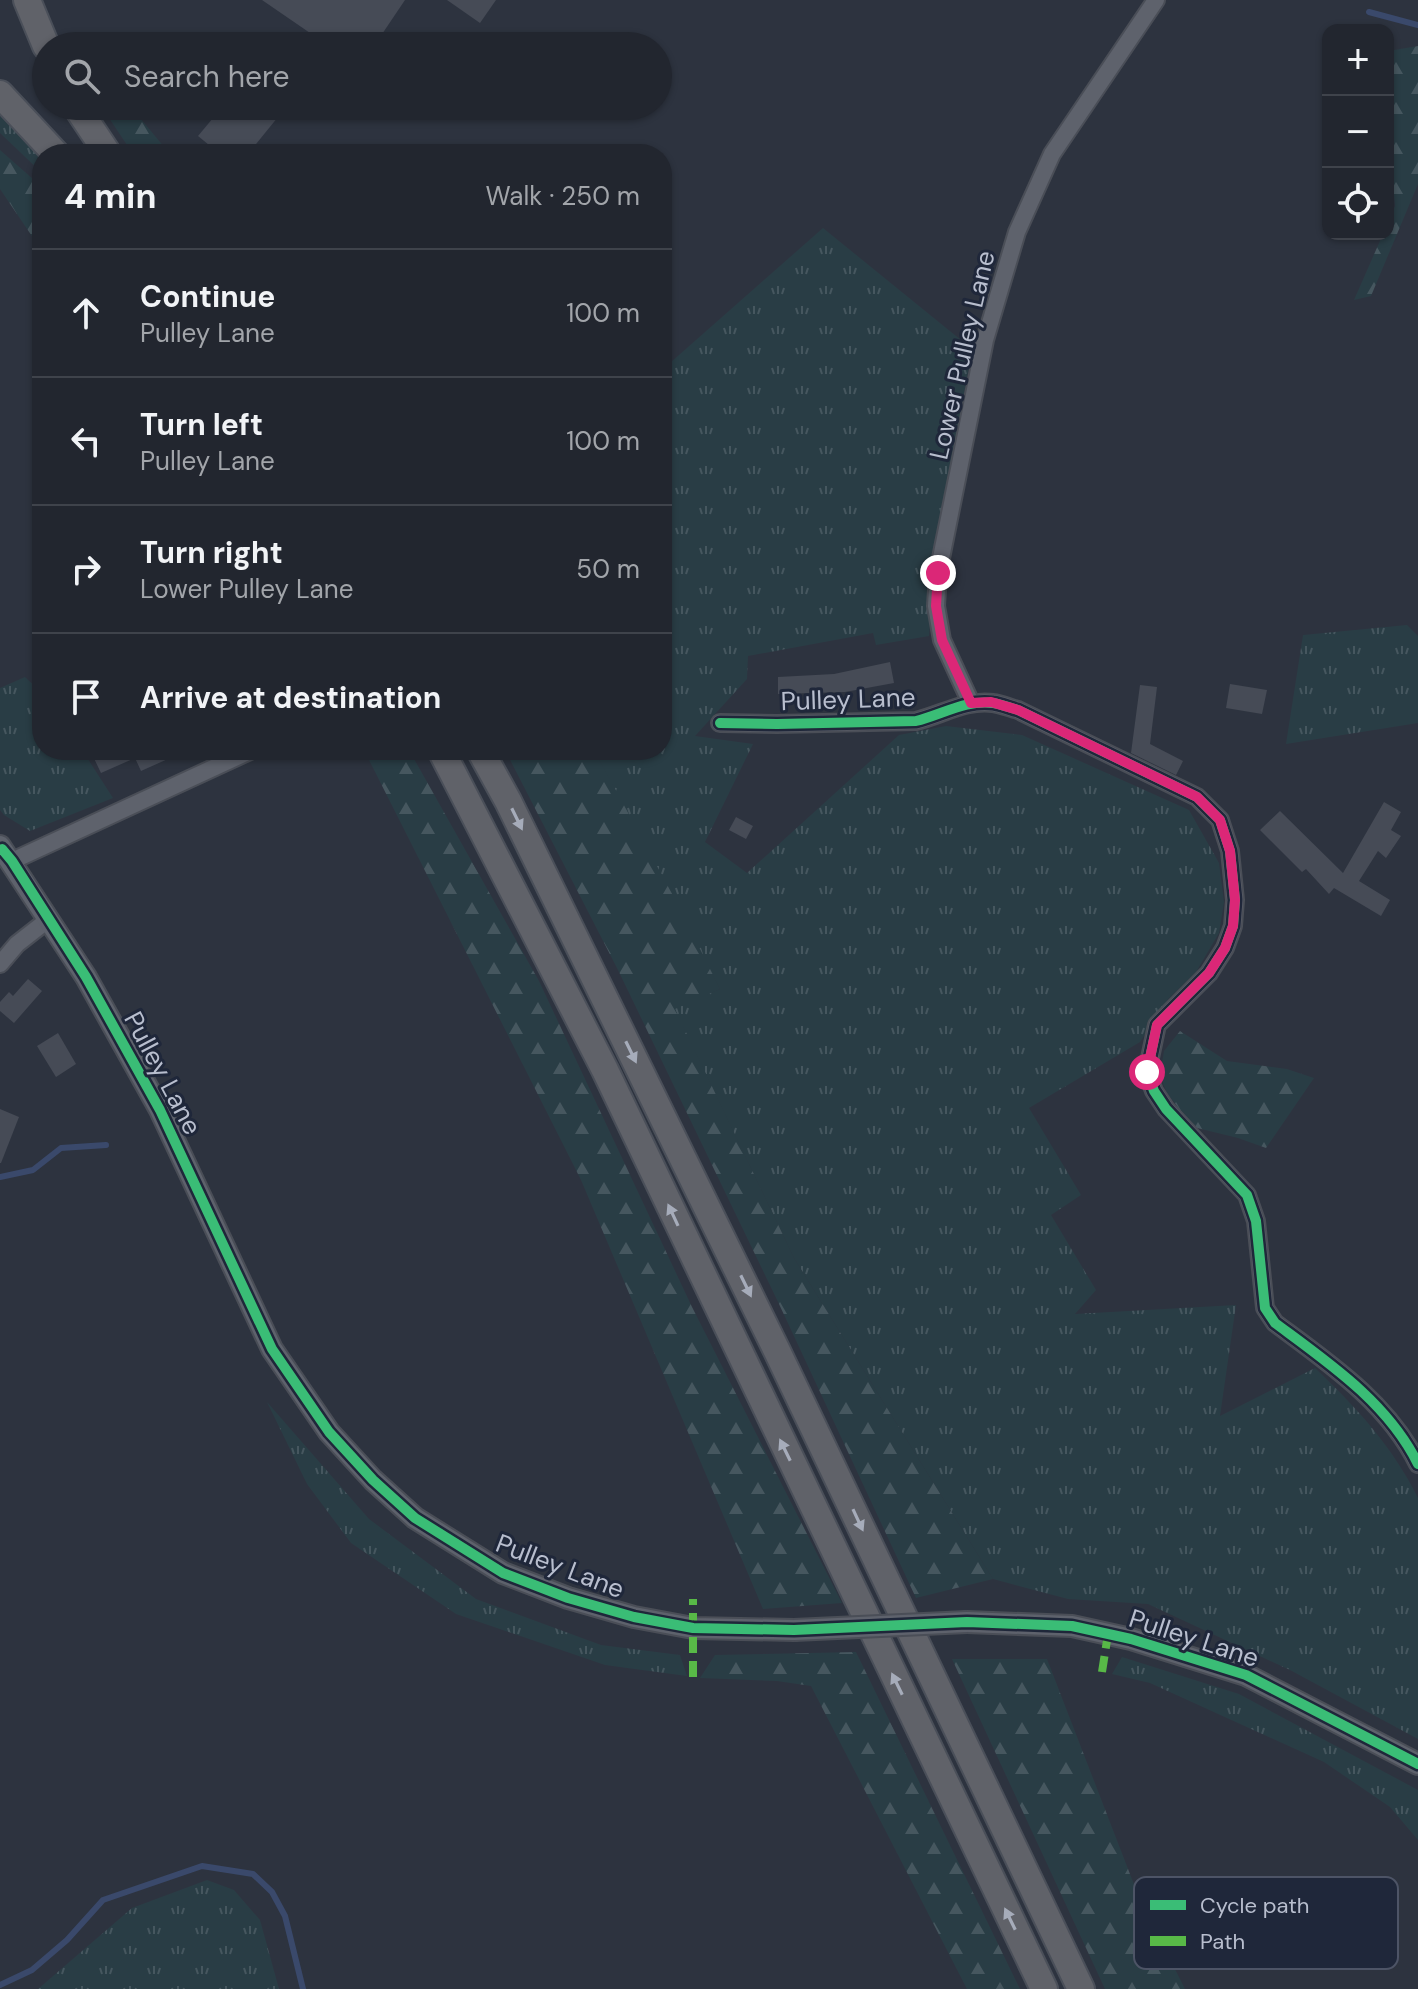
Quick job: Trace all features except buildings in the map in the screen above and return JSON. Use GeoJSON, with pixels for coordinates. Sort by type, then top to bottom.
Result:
{"type":"FeatureCollection","features":[{"type":"Feature","properties":{"kind":"highway"},"geometry":{"type":"LineString","coordinates":[[27,0],[40,32]]}},
{"type":"Feature","properties":{"kind":"highway"},"geometry":{"type":"LineString","coordinates":[[0,94],[47,144]]}},
{"type":"Feature","properties":{"kind":"highway"},"geometry":{"type":"LineString","coordinates":[[85,120],[101,144]]}},
{"type":"Feature","properties":{"kind":"highway"},"geometry":{"type":"LineString","coordinates":[[447,760],[605,1070],[1044,1989]]}},
{"type":"Feature","properties":{"kind":"highway"},"geometry":{"type":"LineString","coordinates":[[485,760],[777,1351],[1081,1989]]}},
{"type":"Feature","properties":{"kind":"street","name":"Lower Pulley Lane"},"geometry":{"type":"LineString","coordinates":[[971,703],[942,640],[936,606],[938,573],[985,340],[1017,232],[1052,154],[1156,0]]}},
{"type":"Feature","properties":{"kind":"street","name":"Pulley Lane"},"geometry":{"type":"LineString","coordinates":[[720,723],[916,721],[971,703],[991,702],[1018,710],[1197,797],[1220,820],[1230,851],[1235,900],[1233,926],[1225,948],[1209,973],[1157,1025],[1147,1072],[1154,1091],[1166,1109],[1247,1195],[1256,1221],[1265,1308],[1275,1323],[1362,1391],[1406,1440],[1418,1464]]}},
{"type":"Feature","properties":{"kind":"street","name":"Pulley Lane"},"geometry":{"type":"LineString","coordinates":[[228,760],[6,853],[86,977],[160,1110],[272,1349],[329,1432],[373,1480],[415,1518],[503,1573],[568,1598],[634,1617],[693,1628],[794,1630],[967,1622],[1072,1626],[1131,1639],[1246,1675],[1418,1764]]}},
{"type":"Feature","properties":{"kind":"street"},"geometry":{"type":"LineString","coordinates":[[0,964],[17,944],[49,919]]}},
{"type":"Feature","properties":{"kind":"green space"},"geometry":{"type":"Polygon","coordinates":[[[1418,46],[1418,184],[1371,296],[1354,300],[1380,240],[1394,240],[1394,50],[1418,46]]]}},
{"type":"Feature","properties":{"kind":"green space"},"geometry":{"type":"Polygon","coordinates":[[[0,116],[32,148],[32,163],[0,133],[0,116]]]}},
{"type":"Feature","properties":{"kind":"green space"},"geometry":{"type":"Polygon","coordinates":[[[110,120],[142,120],[162,144],[126,144],[110,120]]]}},
{"type":"Feature","properties":{"kind":"green space"},"geometry":{"type":"Polygon","coordinates":[[[0,150],[32,178],[32,236],[0,189],[0,150]]]}},
{"type":"Feature","properties":{"kind":"green space"},"geometry":{"type":"Polygon","coordinates":[[[823,228],[972,349],[935,559],[929,636],[876,645],[873,633],[748,656],[747,679],[695,736],[753,744],[705,842],[747,873],[899,735],[946,726],[1022,735],[1189,810],[1219,863],[1224,902],[1219,933],[1196,972],[1168,999],[1140,1042],[1029,1108],[1081,1195],[1051,1215],[1096,1290],[1075,1314],[1236,1305],[1220,1416],[1315,1368],[1372,1428],[1418,1498],[1418,1739],[1290,1670],[1148,1604],[1068,1599],[993,1579],[794,1258],[674,1008],[720,989],[599,760],[672,760],[672,361],[823,228]]]}},
{"type":"Feature","properties":{"kind":"green space"},"geometry":{"type":"Polygon","coordinates":[[[1407,625],[1418,636],[1418,723],[1286,744],[1303,635],[1407,625]]]}},
{"type":"Feature","properties":{"kind":"green space"},"geometry":{"type":"Polygon","coordinates":[[[25,677],[32,684],[32,760],[89,760],[113,798],[30,831],[4,815],[0,810],[0,688],[25,677]]]}},
{"type":"Feature","properties":{"kind":"green space"},"geometry":{"type":"Polygon","coordinates":[[[369,760],[415,760],[539,981],[692,1307],[842,1603],[763,1609],[581,1180],[369,760]]]}},
{"type":"Feature","properties":{"kind":"green space"},"geometry":{"type":"Polygon","coordinates":[[[510,760],[599,760],[720,989],[675,1009],[794,1258],[993,1579],[916,1598],[618,970],[510,760]]]}},
{"type":"Feature","properties":{"kind":"green space"},"geometry":{"type":"Polygon","coordinates":[[[1180,1031],[1227,1061],[1287,1069],[1314,1078],[1266,1148],[1193,1127],[1167,1093],[1160,1076],[1164,1051],[1180,1031]]]}},
{"type":"Feature","properties":{"kind":"green space"},"geometry":{"type":"Polygon","coordinates":[[[267,1402],[369,1519],[476,1599],[601,1645],[680,1655],[687,1676],[605,1665],[456,1614],[351,1543],[307,1484],[267,1402]]]}},
{"type":"Feature","properties":{"kind":"green space"},"geometry":{"type":"Polygon","coordinates":[[[856,1652],[1020,1989],[967,1989],[811,1686],[777,1681],[700,1678],[715,1655],[856,1652]]]}},
{"type":"Feature","properties":{"kind":"green space"},"geometry":{"type":"Polygon","coordinates":[[[1122,1657],[1239,1694],[1418,1790],[1418,1840],[1390,1807],[1324,1762],[1150,1683],[1112,1674],[1122,1657]]]}},
{"type":"Feature","properties":{"kind":"green space"},"geometry":{"type":"Polygon","coordinates":[[[952,1659],[1047,1659],[1134,1884],[1134,1969],[1175,1969],[1185,1989],[1105,1989],[952,1659]]]}},
{"type":"Feature","properties":{"kind":"green space"},"geometry":{"type":"Polygon","coordinates":[[[207,1880],[234,1890],[260,1920],[279,1989],[38,1989],[132,1908],[207,1880]]]}},
{"type":"Feature","properties":{"kind":"waterway"},"geometry":{"type":"LineString","coordinates":[[1369,12],[1418,25]]}},
{"type":"Feature","properties":{"kind":"waterway"},"geometry":{"type":"LineString","coordinates":[[0,1177],[33,1170],[61,1148],[106,1145]]}},
{"type":"Feature","properties":{"kind":"waterway"},"geometry":{"type":"LineString","coordinates":[[0,1985],[32,1970],[67,1940],[103,1900],[202,1866],[253,1874],[272,1892],[285,1916],[303,1989]]}},
{"type":"Feature","properties":{"kind":"marked path"},"geometry":{"type":"LineString","coordinates":[[693,1599],[693,1677]]}},
{"type":"Feature","properties":{"kind":"marked path"},"geometry":{"type":"LineString","coordinates":[[1102,1672],[1108,1634]]}},
{"type":"Feature","properties":{"kind":"cycle path"},"geometry":{"type":"LineString","coordinates":[[720,723],[916,721],[964,705],[983,702],[996,704],[1018,710],[1197,797],[1220,820],[1230,851],[1235,900],[1233,926],[1225,948],[1209,973],[1157,1025],[1147,1072],[1154,1091],[1166,1109],[1247,1195],[1256,1221],[1265,1308],[1275,1323],[1336,1369],[1374,1403],[1391,1422],[1418,1464]]}},
{"type":"Feature","properties":{"kind":"cycle path"},"geometry":{"type":"LineString","coordinates":[[0,850],[12,861],[86,977],[160,1110],[272,1349],[329,1432],[373,1480],[415,1518],[503,1573],[568,1598],[634,1617],[693,1628],[794,1630],[967,1622],[1072,1626],[1131,1639],[1246,1675],[1418,1764]]}},
{"type":"Feature","properties":{"kind":"route"},"geometry":{"type":"LineString","coordinates":[[938,573],[936,606],[942,640],[971,703],[991,702],[1018,710],[1197,797],[1220,820],[1230,851],[1235,900],[1233,926],[1225,948],[1209,973],[1157,1025],[1147,1072]]}}]}
